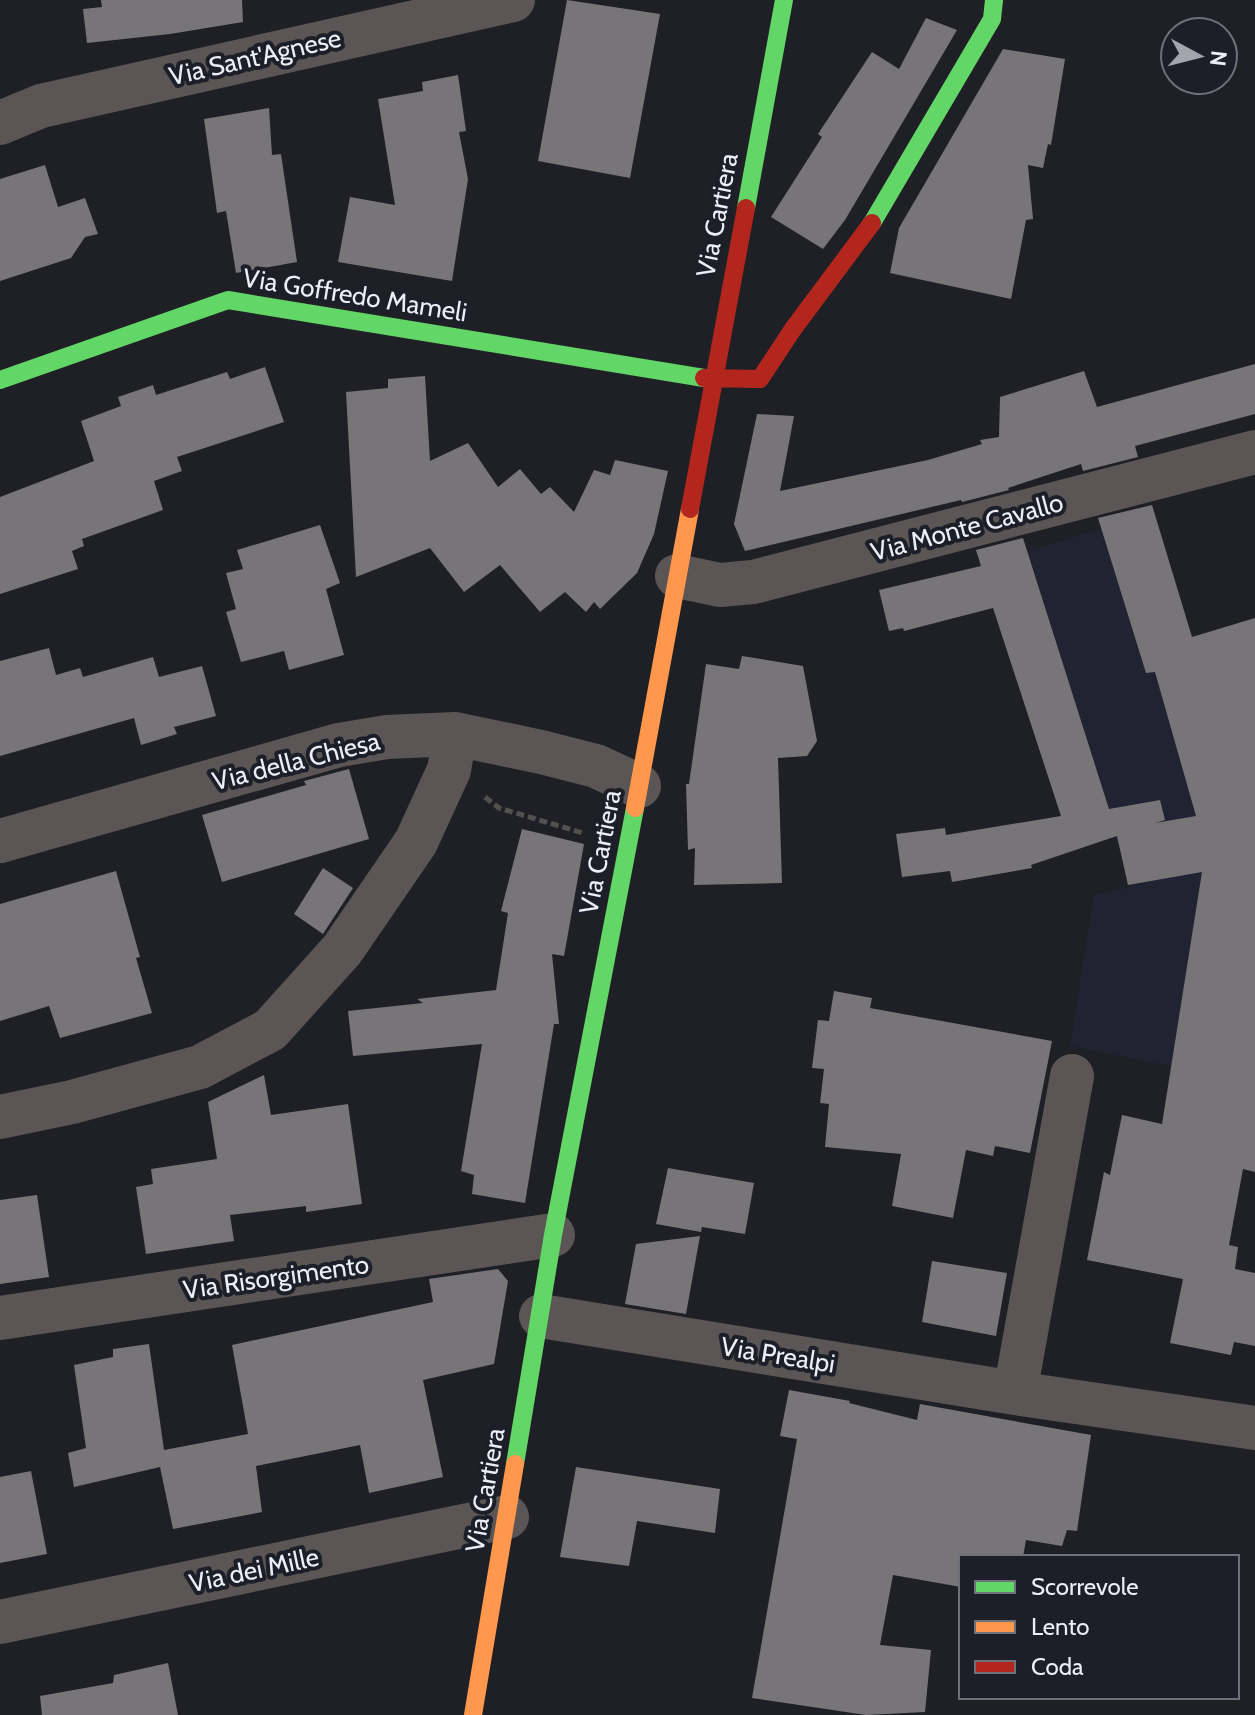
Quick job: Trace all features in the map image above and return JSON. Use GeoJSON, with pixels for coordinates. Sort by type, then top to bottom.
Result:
{"type":"FeatureCollection","features":[{"type":"Feature","properties":{"kind":"main road","name":"Via Cartiera"},"geometry":{"type":"LineString","coordinates":[[473,1715],[553,1235],[784,0]]}},
{"type":"Feature","properties":{"kind":"main road","name":"Via Goffredo Mameli"},"geometry":{"type":"LineString","coordinates":[[0,380],[228,300],[712,379],[760,379],[793,329],[866,234],[992,19],[994,0]]}},
{"type":"Feature","properties":{"kind":"street","name":"Via Sant'Agnese"},"geometry":{"type":"LineString","coordinates":[[0,123],[41,106],[513,0]]}},
{"type":"Feature","properties":{"kind":"street","name":"Via Monte Cavallo"},"geometry":{"type":"LineString","coordinates":[[677,576],[720,585],[753,582],[1255,452]]}},
{"type":"Feature","properties":{"kind":"street","name":"Via della Chiesa"},"geometry":{"type":"LineString","coordinates":[[0,841],[339,745],[387,737],[455,734],[596,766],[639,786]]}},
{"type":"Feature","properties":{"kind":"street"},"geometry":{"type":"LineString","coordinates":[[0,1117],[72,1102],[200,1067],[270,1030],[342,950],[416,842],[449,770],[455,734]]}},
{"type":"Feature","properties":{"kind":"street"},"geometry":{"type":"LineString","coordinates":[[1015,1393],[1072,1076]]}},
{"type":"Feature","properties":{"kind":"street","name":"Via Risorgimento"},"geometry":{"type":"LineString","coordinates":[[0,1318],[553,1235]]}},
{"type":"Feature","properties":{"kind":"street","name":"Via Prealpi"},"geometry":{"type":"LineString","coordinates":[[541,1316],[1015,1393],[1255,1428]]}},
{"type":"Feature","properties":{"kind":"street","name":"Via dei Mille"},"geometry":{"type":"LineString","coordinates":[[0,1622],[507,1517]]}},
{"type":"Feature","properties":{"kind":"shaded area"},"geometry":{"type":"Polygon","coordinates":[[[1154,513],[1255,848],[1226,1077],[1070,1046],[1094,895],[1131,887],[1028,551],[1154,513]]]}},
{"type":"Feature","properties":{"kind":"building"},"geometry":{"type":"Polygon","coordinates":[[[101,0],[242,0],[243,22],[87,43],[83,9],[102,7],[101,0]]]}},
{"type":"Feature","properties":{"kind":"building"},"geometry":{"type":"Polygon","coordinates":[[[567,0],[660,14],[630,178],[538,161],[567,0]]]}},
{"type":"Feature","properties":{"kind":"building"},"geometry":{"type":"Polygon","coordinates":[[[926,18],[957,30],[845,220],[823,249],[771,217],[822,137],[818,134],[872,52],[899,69],[926,18]]]}},
{"type":"Feature","properties":{"kind":"building"},"geometry":{"type":"Polygon","coordinates":[[[1003,49],[1065,59],[1051,145],[1048,144],[1043,168],[1028,165],[1033,219],[1026,220],[1011,299],[890,273],[899,228],[1003,49]]]}},
{"type":"Feature","properties":{"kind":"building"},"geometry":{"type":"Polygon","coordinates":[[[458,75],[466,131],[459,132],[468,179],[452,281],[338,262],[350,197],[395,205],[378,99],[423,91],[422,82],[458,75]]]}},
{"type":"Feature","properties":{"kind":"building"},"geometry":{"type":"Polygon","coordinates":[[[269,108],[272,155],[281,154],[297,262],[236,273],[226,211],[217,213],[204,119],[269,108]]]}},
{"type":"Feature","properties":{"kind":"building"},"geometry":{"type":"Polygon","coordinates":[[[45,165],[58,207],[85,198],[98,234],[85,237],[71,258],[0,281],[0,179],[45,165]]]}},
{"type":"Feature","properties":{"kind":"building"},"geometry":{"type":"Polygon","coordinates":[[[1255,364],[1255,414],[1135,446],[1138,457],[1083,471],[1081,464],[1009,490],[745,551],[734,524],[757,414],[794,416],[780,491],[928,460],[982,444],[980,440],[999,437],[1000,397],[1084,371],[1097,407],[1255,364]]]}},
{"type":"Feature","properties":{"kind":"building"},"geometry":{"type":"Polygon","coordinates":[[[265,367],[284,422],[177,457],[182,471],[154,481],[163,510],[82,539],[84,546],[72,551],[78,569],[0,594],[0,497],[94,461],[81,421],[121,406],[118,397],[153,385],[156,395],[227,372],[230,379],[265,367]]]}},
{"type":"Feature","properties":{"kind":"building"},"geometry":{"type":"Polygon","coordinates":[[[425,376],[430,461],[468,443],[498,487],[520,469],[541,494],[550,487],[574,512],[594,470],[610,475],[615,460],[668,471],[654,534],[637,573],[600,609],[594,602],[586,612],[565,592],[540,612],[500,565],[464,592],[430,548],[356,577],[346,392],[388,388],[388,379],[425,376]]]}},
{"type":"Feature","properties":{"kind":"building"},"geometry":{"type":"Polygon","coordinates":[[[1152,505],[1192,637],[1255,618],[1255,1172],[1243,1169],[1229,1245],[1238,1247],[1235,1269],[1255,1273],[1255,1346],[1234,1342],[1231,1355],[1170,1343],[1183,1279],[1087,1260],[1104,1172],[1110,1175],[1122,1115],[1162,1124],[1202,872],[1128,885],[1117,836],[1031,865],[1032,868],[952,882],[950,871],[902,877],[896,834],[945,828],[946,835],[1061,816],[993,608],[904,631],[903,628],[889,631],[879,590],[981,566],[976,550],[1023,538],[1109,809],[1160,800],[1165,820],[1155,823],[1196,816],[1155,672],[1146,673],[1098,518],[1152,505]]]}},
{"type":"Feature","properties":{"kind":"building"},"geometry":{"type":"Polygon","coordinates":[[[320,525],[340,583],[326,589],[344,655],[289,670],[284,651],[241,662],[226,612],[236,609],[226,573],[243,569],[237,550],[320,525]]]}},
{"type":"Feature","properties":{"kind":"building"},"geometry":{"type":"Polygon","coordinates":[[[49,648],[56,675],[80,668],[83,677],[153,657],[159,677],[202,666],[216,716],[174,727],[177,734],[141,745],[134,718],[0,756],[0,661],[49,648]]]}},
{"type":"Feature","properties":{"kind":"building"},"geometry":{"type":"Polygon","coordinates":[[[742,656],[803,666],[817,741],[807,756],[778,758],[782,883],[694,885],[695,848],[688,850],[686,784],[689,784],[706,664],[739,669],[742,656]]]}},
{"type":"Feature","properties":{"kind":"building"},"geometry":{"type":"Polygon","coordinates":[[[349,769],[369,839],[222,882],[202,815],[306,785],[304,781],[349,769]]]}},
{"type":"Feature","properties":{"kind":"building"},"geometry":{"type":"Polygon","coordinates":[[[522,829],[584,844],[564,956],[552,954],[559,1024],[554,1024],[525,1203],[472,1194],[474,1175],[461,1171],[482,1044],[353,1056],[348,1011],[423,1003],[417,999],[496,990],[508,913],[501,911],[522,829]]]}},
{"type":"Feature","properties":{"kind":"building"},"geometry":{"type":"Polygon","coordinates":[[[323,868],[353,888],[323,934],[294,914],[323,868]]]}},
{"type":"Feature","properties":{"kind":"building"},"geometry":{"type":"Polygon","coordinates":[[[116,871],[152,1013],[60,1038],[49,1006],[0,1021],[0,904],[116,871]]]}},
{"type":"Feature","properties":{"kind":"building"},"geometry":{"type":"Polygon","coordinates":[[[834,991],[872,998],[870,1008],[1052,1041],[1030,1153],[995,1146],[993,1156],[966,1150],[953,1218],[892,1206],[901,1154],[825,1147],[829,1104],[820,1103],[824,1069],[812,1068],[818,1020],[829,1021],[834,991]]]}},
{"type":"Feature","properties":{"kind":"building"},"geometry":{"type":"Polygon","coordinates":[[[264,1075],[271,1115],[348,1104],[362,1204],[306,1212],[306,1206],[230,1215],[234,1241],[146,1254],[136,1187],[153,1184],[151,1169],[217,1159],[208,1102],[264,1075]]]}},
{"type":"Feature","properties":{"kind":"building"},"geometry":{"type":"Polygon","coordinates":[[[668,1168],[754,1183],[745,1234],[702,1227],[701,1232],[656,1224],[668,1168]]]}},
{"type":"Feature","properties":{"kind":"building"},"geometry":{"type":"Polygon","coordinates":[[[37,1195],[49,1277],[0,1284],[0,1200],[37,1195]]]}},
{"type":"Feature","properties":{"kind":"building"},"geometry":{"type":"Polygon","coordinates":[[[700,1236],[686,1314],[625,1304],[636,1244],[700,1236]]]}},
{"type":"Feature","properties":{"kind":"building"},"geometry":{"type":"Polygon","coordinates":[[[932,1261],[1007,1273],[996,1336],[922,1322],[932,1261]]]}},
{"type":"Feature","properties":{"kind":"building"},"geometry":{"type":"Polygon","coordinates":[[[498,1269],[508,1281],[494,1364],[423,1380],[443,1477],[369,1493],[360,1445],[256,1466],[262,1512],[173,1529],[160,1467],[74,1487],[68,1453],[86,1448],[74,1365],[113,1357],[113,1349],[149,1344],[164,1450],[248,1434],[232,1345],[433,1302],[429,1279],[498,1269]]]}},
{"type":"Feature","properties":{"kind":"building"},"geometry":{"type":"Polygon","coordinates":[[[789,1390],[850,1401],[917,1420],[920,1404],[1091,1435],[1077,1531],[1067,1530],[1062,1546],[1026,1540],[1023,1555],[959,1555],[959,1587],[893,1575],[880,1645],[931,1650],[925,1712],[866,1715],[752,1698],[797,1439],[780,1436],[789,1390]]]}},
{"type":"Feature","properties":{"kind":"building"},"geometry":{"type":"Polygon","coordinates":[[[576,1467],[720,1489],[715,1533],[637,1521],[629,1566],[560,1557],[576,1467]]]}},
{"type":"Feature","properties":{"kind":"building"},"geometry":{"type":"Polygon","coordinates":[[[31,1471],[47,1554],[0,1563],[0,1477],[31,1471]]]}},
{"type":"Feature","properties":{"kind":"building"},"geometry":{"type":"Polygon","coordinates":[[[168,1663],[178,1715],[42,1715],[40,1696],[113,1683],[114,1675],[168,1663]]]}},
{"type":"Feature","properties":{"kind":"traffic: fast"},"geometry":{"type":"LineString","coordinates":[[746,208],[784,0]]}},
{"type":"Feature","properties":{"kind":"traffic: fast"},"geometry":{"type":"LineString","coordinates":[[872,223],[992,19],[994,0]]}},
{"type":"Feature","properties":{"kind":"traffic: fast"},"geometry":{"type":"LineString","coordinates":[[0,380],[228,300],[704,378]]}},
{"type":"Feature","properties":{"kind":"traffic: fast"},"geometry":{"type":"LineString","coordinates":[[515,1464],[553,1235],[635,808]]}},
{"type":"Feature","properties":{"kind":"traffic: slow"},"geometry":{"type":"LineString","coordinates":[[635,808],[690,509]]}},
{"type":"Feature","properties":{"kind":"traffic: slow"},"geometry":{"type":"LineString","coordinates":[[473,1715],[515,1464]]}},
{"type":"Feature","properties":{"kind":"traffic: jam"},"geometry":{"type":"LineString","coordinates":[[690,509],[746,208]]}},
{"type":"Feature","properties":{"kind":"traffic: jam"},"geometry":{"type":"LineString","coordinates":[[704,378],[760,379],[872,223]]}}]}
